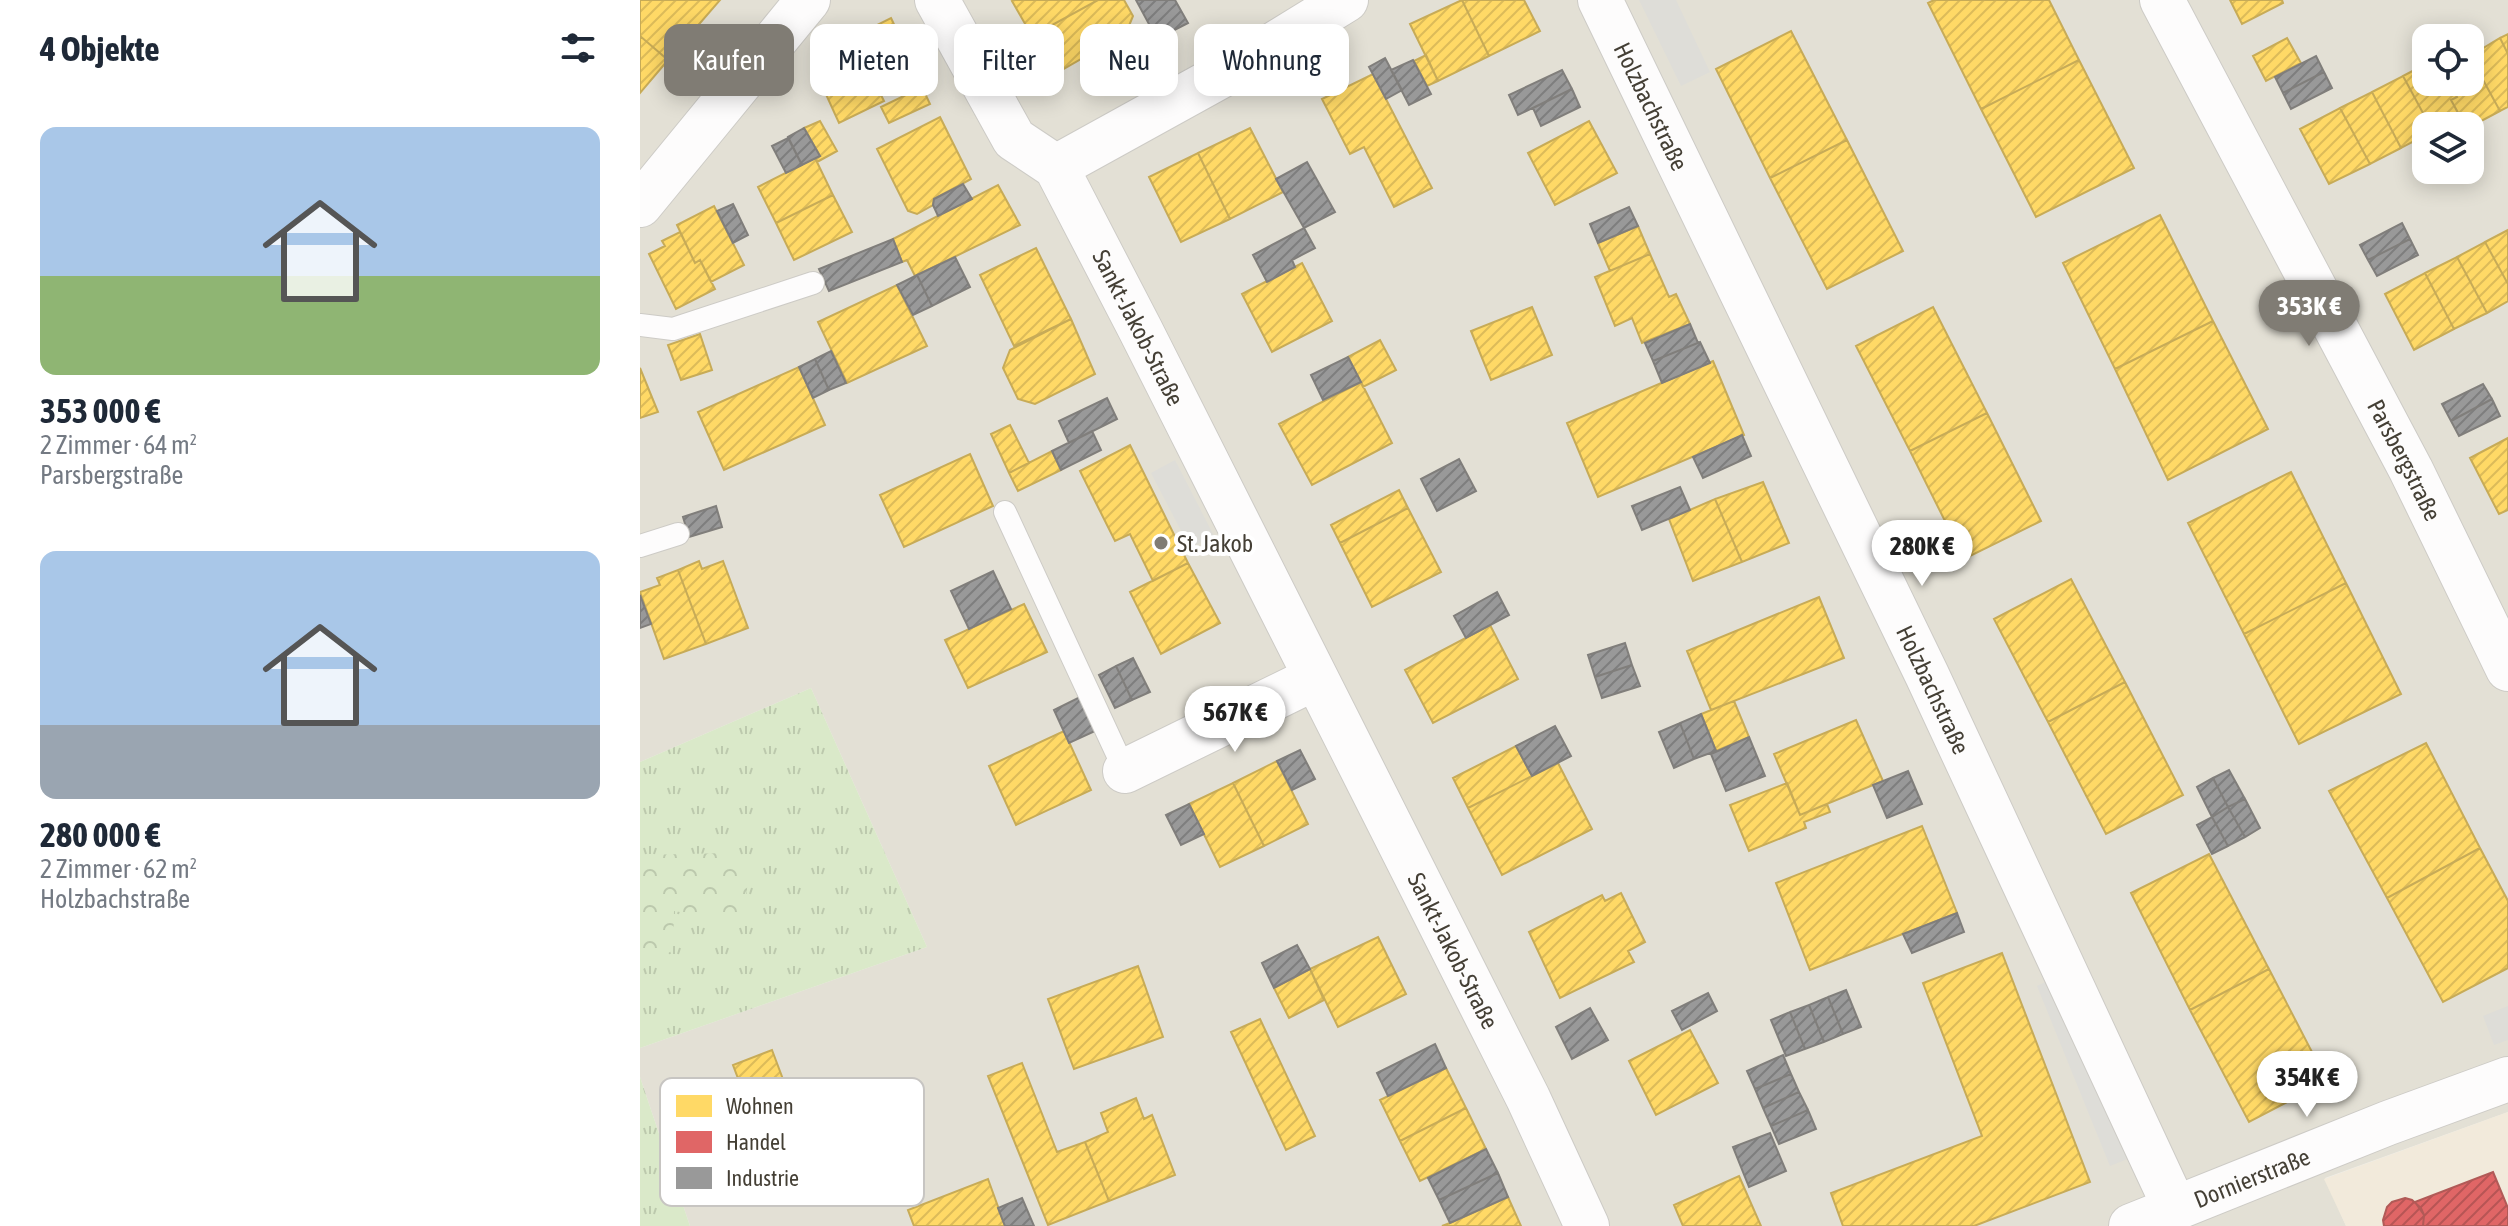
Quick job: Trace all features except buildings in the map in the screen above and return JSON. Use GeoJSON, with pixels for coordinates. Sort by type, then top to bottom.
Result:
{"type":"FeatureCollection","features":[{"type":"Feature","properties":{"kind":"street"},"geometry":{"type":"LineString","coordinates":[[640,205],[808,0]]}},
{"type":"Feature","properties":{"kind":"street","name":"Sankt-Jakob-Straße"},"geometry":{"type":"LineString","coordinates":[[937,0],[1014,139],[1056,167],[1546,1134],[1587,1226]]}},
{"type":"Feature","properties":{"kind":"street"},"geometry":{"type":"LineString","coordinates":[[1056,167],[1239,66],[1346,0]]}},
{"type":"Feature","properties":{"kind":"street","name":"Holzbachstraße"},"geometry":{"type":"LineString","coordinates":[[1600,0],[1945,713],[2175,1208]]}},
{"type":"Feature","properties":{"kind":"street","name":"Parsbergstraße"},"geometry":{"type":"LineString","coordinates":[[2162,0],[2375,402],[2508,669]]}},
{"type":"Feature","properties":{"kind":"street"},"geometry":{"type":"LineString","coordinates":[[1125,771],[1315,678]]}},
{"type":"Feature","properties":{"kind":"street","name":"Dornierstraße"},"geometry":{"type":"LineString","coordinates":[[2131,1226],[2508,1079]]}},
{"type":"Feature","properties":{"kind":"lane"},"geometry":{"type":"LineString","coordinates":[[640,325],[673,329],[813,283]]}},
{"type":"Feature","properties":{"kind":"lane"},"geometry":{"type":"LineString","coordinates":[[1005,512],[1125,771]]}},
{"type":"Feature","properties":{"kind":"lane"},"geometry":{"type":"LineString","coordinates":[[640,546],[678,534]]}},
{"type":"Feature","properties":{"kind":"shaded area"},"geometry":{"type":"Polygon","coordinates":[[[640,0],[2508,0],[2508,1112],[2325,1178],[2346,1226],[690,1226],[683,1206],[924,1206],[924,1078],[660,1078],[660,1137],[640,1077],[640,1048],[927,947],[811,688],[640,762],[640,0]]]}},
{"type":"Feature","properties":{"kind":"shaded area"},"geometry":{"type":"Polygon","coordinates":[[[1639,0],[1676,0],[1710,72],[1681,86],[1639,0]]]}},
{"type":"Feature","properties":{"kind":"shaded area"},"geometry":{"type":"Polygon","coordinates":[[[1175,460],[1214,536],[1190,548],[1151,473],[1175,460]]]}},
{"type":"Feature","properties":{"kind":"shaded area"},"geometry":{"type":"Polygon","coordinates":[[[2054,978],[2135,1156],[2110,1166],[2037,986],[2054,978]]]}},
{"type":"Feature","properties":{"kind":"shaded area"},"geometry":{"type":"Polygon","coordinates":[[[2508,1006],[2508,1040],[2494,1045],[2483,1016],[2508,1006]]]}},
{"type":"Feature","properties":{"kind":"shaded area"},"geometry":{"type":"Polygon","coordinates":[[[2508,1112],[2508,1226],[2346,1226],[2324,1179],[2508,1112]]]}},
{"type":"Feature","properties":{"kind":"green space"},"geometry":{"type":"Polygon","coordinates":[[[811,688],[927,947],[640,1048],[640,762],[811,688]]]}},
{"type":"Feature","properties":{"kind":"green space"},"geometry":{"type":"Polygon","coordinates":[[[729,853],[748,880],[744,914],[710,917],[674,911],[673,950],[640,971],[640,855],[729,853]]]}},
{"type":"Feature","properties":{"kind":"green space"},"geometry":{"type":"Polygon","coordinates":[[[640,1077],[660,1137],[660,1206],[683,1206],[690,1226],[640,1226],[640,1077]]]}},
{"type":"Feature","properties":{"kind":"place","name":"St. Jakob"},"geometry":{"type":"Point","coordinates":[1161,543]}}]}
